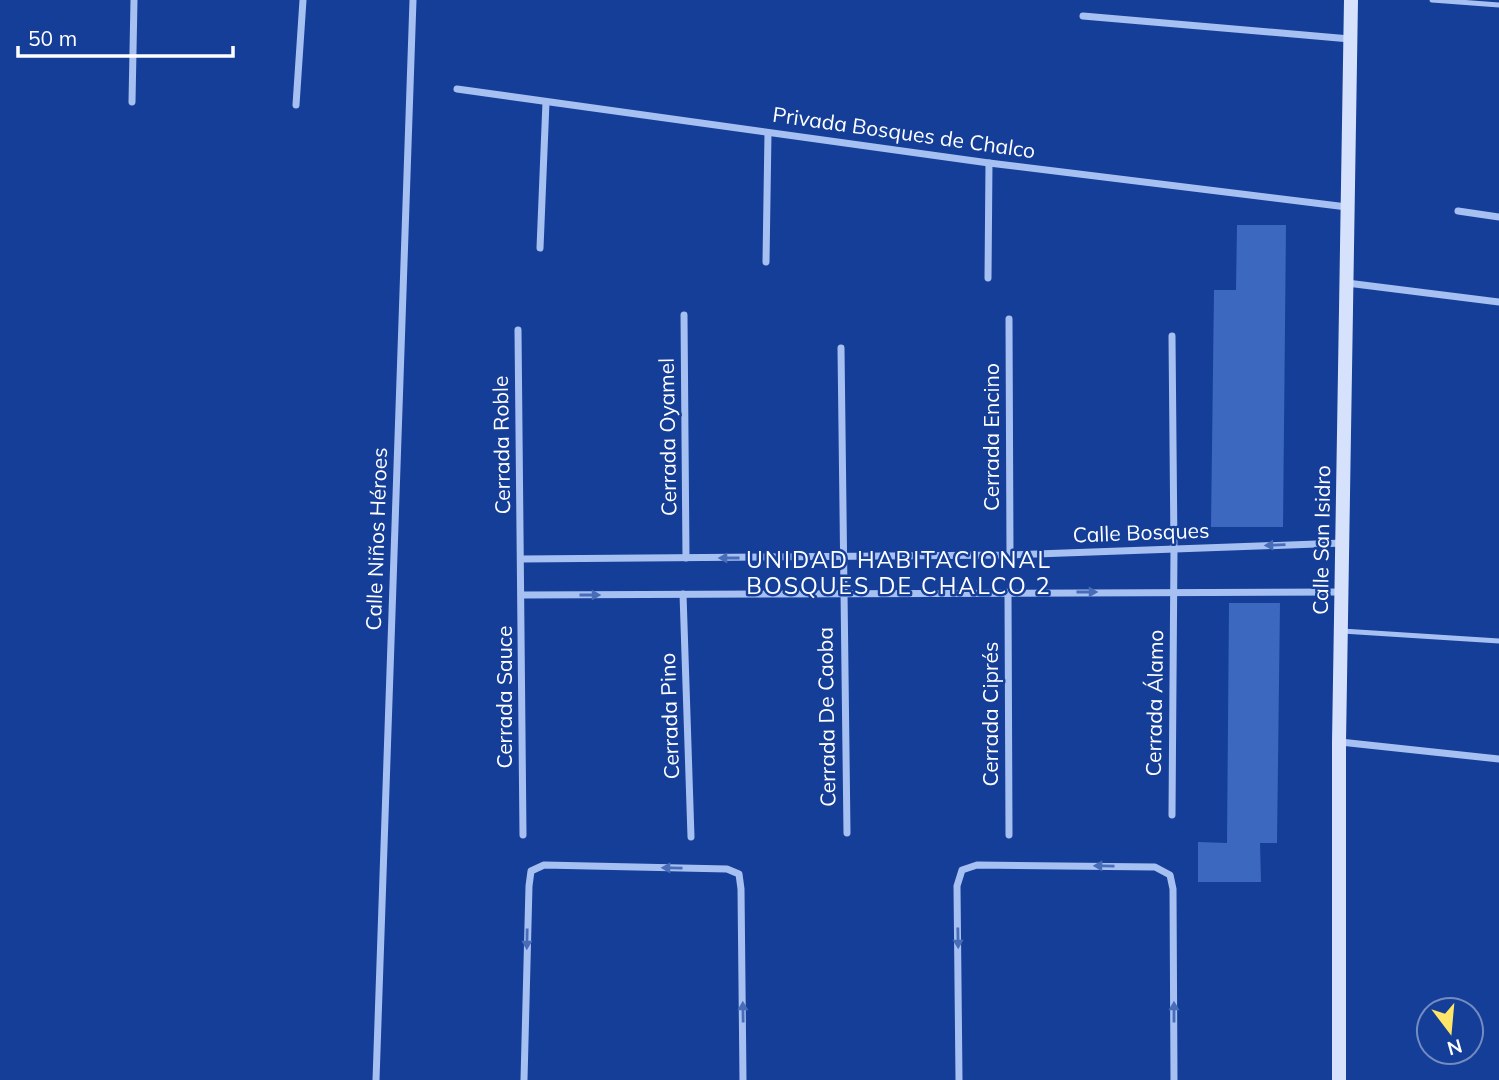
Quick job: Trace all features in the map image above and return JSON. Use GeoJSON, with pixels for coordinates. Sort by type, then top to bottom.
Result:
{"type":"FeatureCollection","features":[{"type":"Feature","properties":{"kind":"main road","name":"Calle San Isidro"},"geometry":{"type":"LineString","coordinates":[[1339,1080],[1339,742],[1351,0]]}},
{"type":"Feature","properties":{"kind":"street"},"geometry":{"type":"LineString","coordinates":[[132,102],[134,0]]}},
{"type":"Feature","properties":{"kind":"street"},"geometry":{"type":"LineString","coordinates":[[296,106],[303,0]]}},
{"type":"Feature","properties":{"kind":"street","name":"Calle Niños Héroes"},"geometry":{"type":"LineString","coordinates":[[376,1080],[413,0]]}},
{"type":"Feature","properties":{"kind":"street"},"geometry":{"type":"LineString","coordinates":[[1083,16],[1350,39]]}},
{"type":"Feature","properties":{"kind":"street","name":"Privada Bosques de Chalco"},"geometry":{"type":"LineString","coordinates":[[457,89],[989,163],[1347,207]]}},
{"type":"Feature","properties":{"kind":"street"},"geometry":{"type":"LineString","coordinates":[[540,248],[546,102]]}},
{"type":"Feature","properties":{"kind":"street"},"geometry":{"type":"LineString","coordinates":[[766,262],[768,133]]}},
{"type":"Feature","properties":{"kind":"street"},"geometry":{"type":"LineString","coordinates":[[988,278],[989,163]]}},
{"type":"Feature","properties":{"kind":"street"},"geometry":{"type":"LineString","coordinates":[[1458,211],[1499,217]]}},
{"type":"Feature","properties":{"kind":"street"},"geometry":{"type":"LineString","coordinates":[[1346,283],[1499,302]]}},
{"type":"Feature","properties":{"kind":"street","name":"Cerrada Oyamel"},"geometry":{"type":"LineString","coordinates":[[684,315],[687,558]]}},
{"type":"Feature","properties":{"kind":"street","name":"Cerrada Encino"},"geometry":{"type":"LineString","coordinates":[[1009,318],[1010,555]]}},
{"type":"Feature","properties":{"kind":"street","name":"Cerrada Roble"},"geometry":{"type":"LineString","coordinates":[[518,330],[521,559]]}},
{"type":"Feature","properties":{"kind":"street","name":"Cerrada Álamo"},"geometry":{"type":"LineString","coordinates":[[1172,336],[1172,815]]}},
{"type":"Feature","properties":{"kind":"street","name":"Cerrada De Caoba"},"geometry":{"type":"LineString","coordinates":[[841,348],[847,833]]}},
{"type":"Feature","properties":{"kind":"street","name":"Calle Bosques"},"geometry":{"type":"LineString","coordinates":[[521,559],[1010,555],[1343,543]]}},
{"type":"Feature","properties":{"kind":"street","name":"Cerrada Sauce"},"geometry":{"type":"LineString","coordinates":[[521,559],[523,835]]}},
{"type":"Feature","properties":{"kind":"street","name":"Cerrada Ciprés"},"geometry":{"type":"LineString","coordinates":[[1008,592],[1009,835]]}},
{"type":"Feature","properties":{"kind":"street"},"geometry":{"type":"LineString","coordinates":[[522,595],[1343,592]]}},
{"type":"Feature","properties":{"kind":"street","name":"Cerrada Pino"},"geometry":{"type":"LineString","coordinates":[[683,594],[691,837]]}},
{"type":"Feature","properties":{"kind":"street"},"geometry":{"type":"LineString","coordinates":[[1339,742],[1499,760]]}},
{"type":"Feature","properties":{"kind":"street"},"geometry":{"type":"LineString","coordinates":[[524,1080],[529,886],[531,871],[544,865],[727,869],[739,874],[743,1080]]}},
{"type":"Feature","properties":{"kind":"street"},"geometry":{"type":"LineString","coordinates":[[959,1080],[957,886],[962,870],[977,865],[1155,867],[1170,875],[1173,889],[1174,1080]]}},
{"type":"Feature","properties":{"kind":"lane"},"geometry":{"type":"LineString","coordinates":[[1432,0],[1499,5]]}},
{"type":"Feature","properties":{"kind":"lane"},"geometry":{"type":"LineString","coordinates":[[1342,631],[1499,641]]}},
{"type":"Feature","properties":{"kind":"building"},"geometry":{"type":"Polygon","coordinates":[[[1237,225],[1286,225],[1283,527],[1211,527],[1214,290],[1236,290],[1237,225]]]}},
{"type":"Feature","properties":{"kind":"building"},"geometry":{"type":"Polygon","coordinates":[[[1229,603],[1280,603],[1277,843],[1260,843],[1261,882],[1198,882],[1198,842],[1227,843],[1229,603]]]}},
{"type":"Feature","properties":{"kind":"district","name":"UNIDAD HABITACIONAL BOSQUES DE CHALCO 2"},"geometry":{"type":"Point","coordinates":[899,573]}}]}
